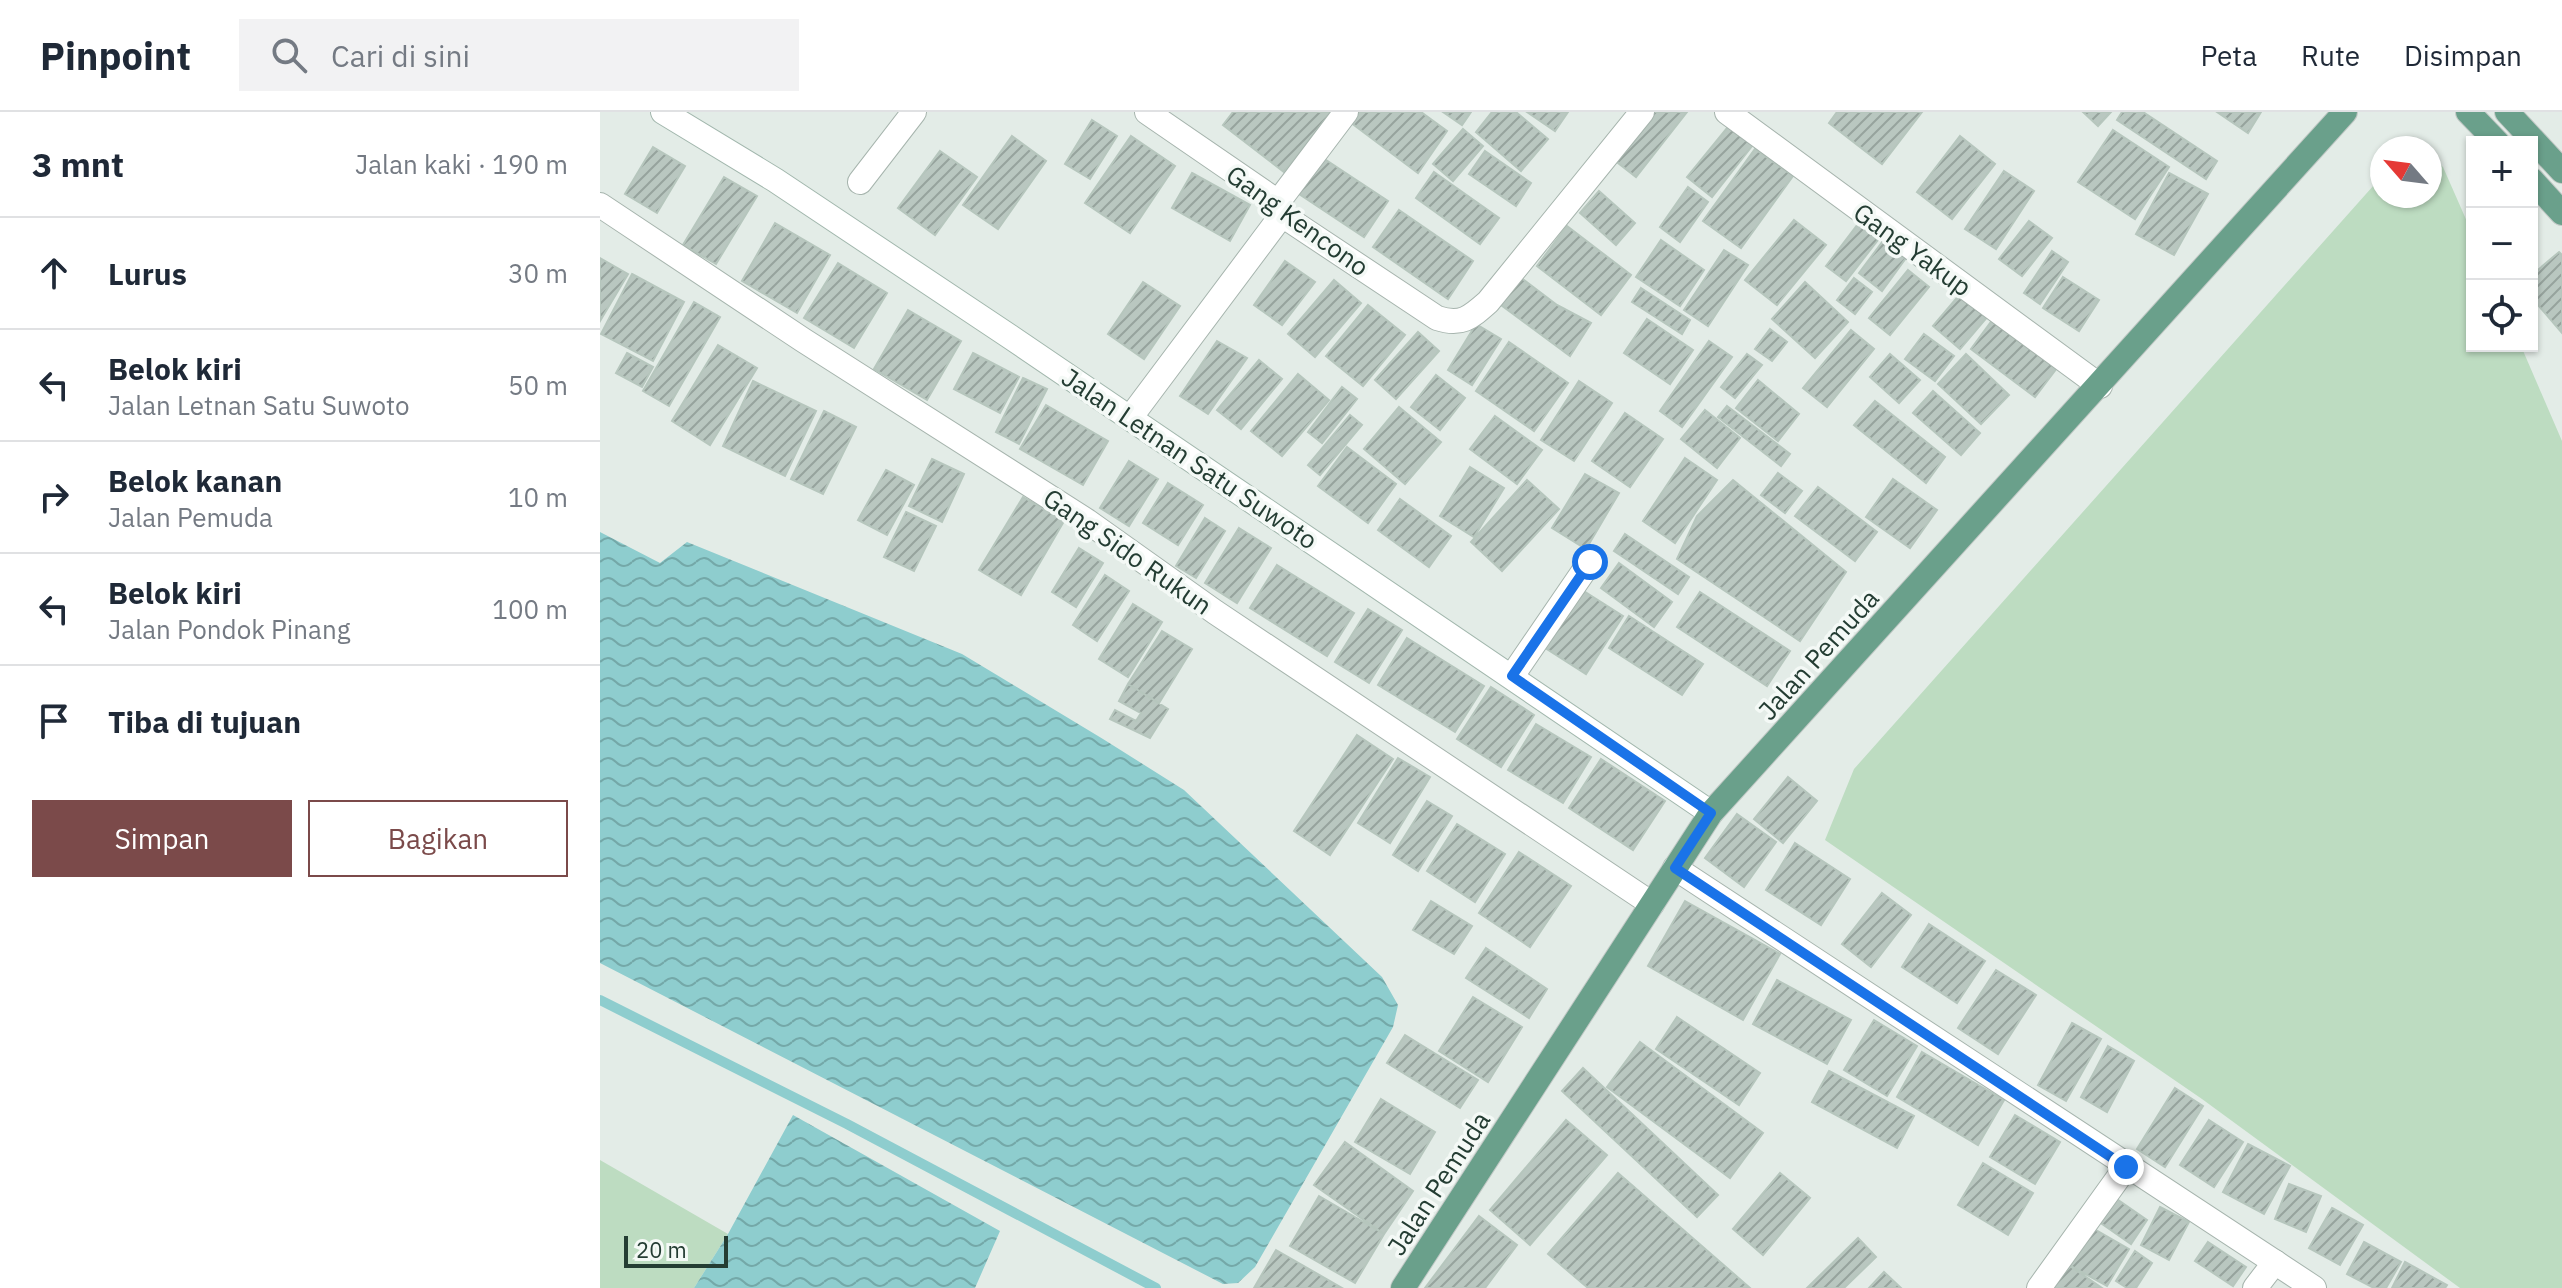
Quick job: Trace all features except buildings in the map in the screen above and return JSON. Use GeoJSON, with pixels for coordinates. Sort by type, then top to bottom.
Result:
{"type":"FeatureCollection","features":[{"type":"Feature","properties":{"kind":"main road","name":"Jalan Pemuda"},"geometry":{"type":"LineString","coordinates":[[1403,1288],[1711,813],[2345,112]]}},
{"type":"Feature","properties":{"kind":"main road"},"geometry":{"type":"LineString","coordinates":[[2468,112],[2491,136]]}},
{"type":"Feature","properties":{"kind":"main road"},"geometry":{"type":"LineString","coordinates":[[2507,112],[2562,171]]}},
{"type":"Feature","properties":{"kind":"main road"},"geometry":{"type":"LineString","coordinates":[[2538,187],[2562,213]]}},
{"type":"Feature","properties":{"kind":"street","name":"Jalan Letnan Satu Suwoto"},"geometry":{"type":"LineString","coordinates":[[663,112],[775,180],[1711,813]]}},
{"type":"Feature","properties":{"kind":"street"},"geometry":{"type":"LineString","coordinates":[[860,182],[914,112]]}},
{"type":"Feature","properties":{"kind":"street","name":"Gang Kencono"},"geometry":{"type":"LineString","coordinates":[[1147,112],[1437,318],[1454,324],[1470,319],[1488,302],[1642,112]]}},
{"type":"Feature","properties":{"kind":"street"},"geometry":{"type":"LineString","coordinates":[[1130,418],[1346,112]]}},
{"type":"Feature","properties":{"kind":"street","name":"Gang Yakup"},"geometry":{"type":"LineString","coordinates":[[1727,112],[2100,386]]}},
{"type":"Feature","properties":{"kind":"street","name":"Gang Sido Rukun"},"geometry":{"type":"LineString","coordinates":[[600,205],[803,340],[1087,521],[1215,612],[1652,904]]}},
{"type":"Feature","properties":{"kind":"street"},"geometry":{"type":"LineString","coordinates":[[1512,676],[1590,562]]}},
{"type":"Feature","properties":{"kind":"street"},"geometry":{"type":"LineString","coordinates":[[1675,868],[2314,1288]]}},
{"type":"Feature","properties":{"kind":"street"},"geometry":{"type":"LineString","coordinates":[[2039,1288],[2126,1167]]}},
{"type":"Feature","properties":{"kind":"street"},"geometry":{"type":"LineString","coordinates":[[2255,1288],[2275,1262]]}},
{"type":"Feature","properties":{"kind":"green space"},"geometry":{"type":"Polygon","coordinates":[[[2442,166],[2466,219],[2466,352],[2524,352],[2562,441],[2562,1288],[2460,1288],[2202,1099],[1825,840],[1854,769],[2370,189],[2370,208],[2442,208],[2442,166]]]}},
{"type":"Feature","properties":{"kind":"green space"},"geometry":{"type":"Polygon","coordinates":[[[600,1160],[728,1234],[694,1288],[600,1288],[600,1160]]]}},
{"type":"Feature","properties":{"kind":"water"},"geometry":{"type":"Polygon","coordinates":[[[600,532],[660,563],[687,542],[962,654],[1184,790],[1382,977],[1398,1005],[1393,1027],[1255,1267],[1238,1283],[1223,1284],[600,963],[600,532]]]}},
{"type":"Feature","properties":{"kind":"water"},"geometry":{"type":"Polygon","coordinates":[[[793,1115],[1000,1231],[975,1288],[694,1288],[728,1234],[793,1115]]]}},
{"type":"Feature","properties":{"kind":"waterway"},"geometry":{"type":"LineString","coordinates":[[600,1000],[847,1124],[1156,1288]]}},
{"type":"Feature","properties":{"kind":"route"},"geometry":{"type":"LineString","coordinates":[[1590,562],[1512,676],[1711,813],[1675,868],[2126,1167]]}}]}
